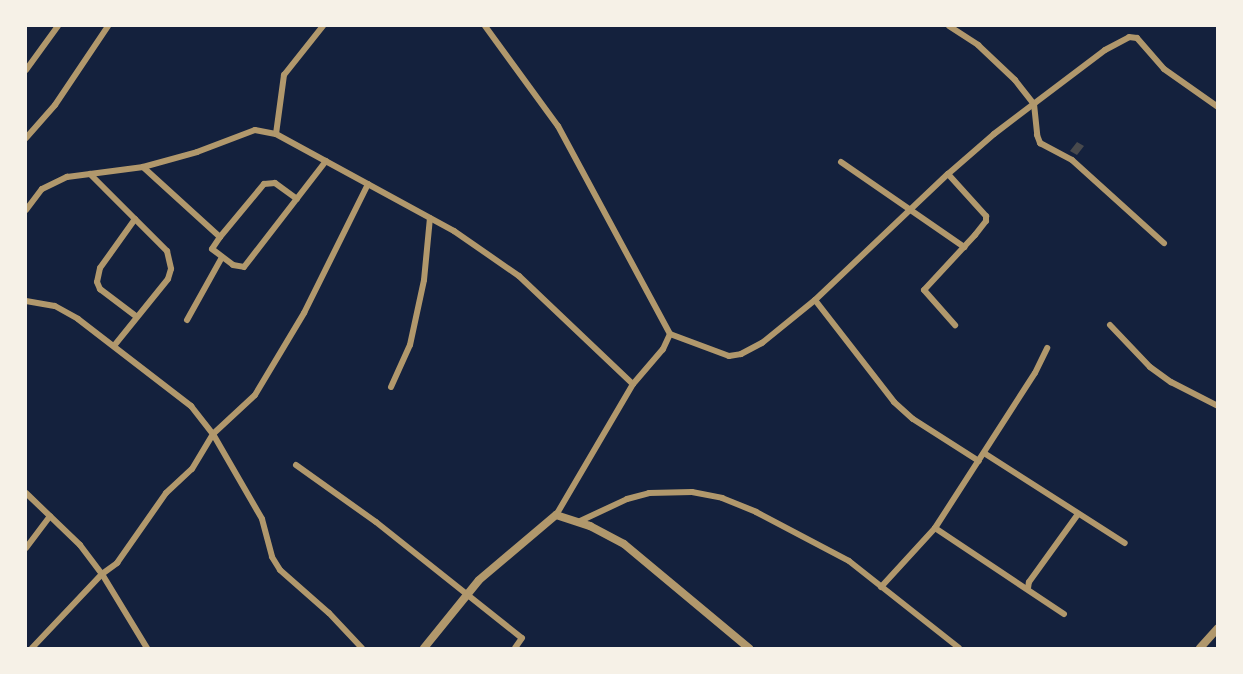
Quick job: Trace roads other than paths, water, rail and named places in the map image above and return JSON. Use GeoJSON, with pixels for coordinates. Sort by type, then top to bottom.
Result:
{"type":"FeatureCollection","features":[{"type":"Feature","properties":{"kind":"street"},"geometry":{"type":"LineString","coordinates":[[26,70],[57,26]]}},
{"type":"Feature","properties":{"kind":"street"},"geometry":{"type":"LineString","coordinates":[[26,138],[55,105],[108,26]]}},
{"type":"Feature","properties":{"kind":"street"},"geometry":{"type":"LineString","coordinates":[[276,134],[284,75],[323,26]]}},
{"type":"Feature","properties":{"kind":"street"},"geometry":{"type":"LineString","coordinates":[[485,26],[558,126],[670,334],[713,352],[735,356],[781,330],[948,174],[1105,50],[1134,36],[1164,69],[1218,107]]}},
{"type":"Feature","properties":{"kind":"street"},"geometry":{"type":"LineString","coordinates":[[949,26],[978,45],[1015,80],[1034,104],[1040,143],[1072,160],[1164,243]]}},
{"type":"Feature","properties":{"kind":"street"},"geometry":{"type":"LineString","coordinates":[[26,210],[42,189],[53,182],[90,174],[143,167],[197,152],[255,130],[276,134],[454,231],[519,276],[633,384]]}},
{"type":"Feature","properties":{"kind":"street"},"geometry":{"type":"LineString","coordinates":[[297,198],[276,183],[264,184],[212,249],[233,265],[244,267],[326,161]]}},
{"type":"Feature","properties":{"kind":"street"},"geometry":{"type":"LineString","coordinates":[[841,162],[964,247]]}},
{"type":"Feature","properties":{"kind":"street"},"geometry":{"type":"LineString","coordinates":[[143,167],[220,237]]}},
{"type":"Feature","properties":{"kind":"street"},"geometry":{"type":"LineString","coordinates":[[90,174],[167,251],[171,269],[168,279],[114,346]]}},
{"type":"Feature","properties":{"kind":"street"},"geometry":{"type":"LineString","coordinates":[[948,174],[986,216],[982,226],[924,290],[955,325]]}},
{"type":"Feature","properties":{"kind":"street"},"geometry":{"type":"LineString","coordinates":[[32,648],[102,574],[117,563],[166,493],[192,469],[213,434],[255,395],[304,313],[368,184]]}},
{"type":"Feature","properties":{"kind":"street"},"geometry":{"type":"LineString","coordinates":[[391,387],[410,345],[424,280],[430,218]]}},
{"type":"Feature","properties":{"kind":"street"},"geometry":{"type":"LineString","coordinates":[[135,219],[100,268],[97,282],[100,289],[137,317]]}},
{"type":"Feature","properties":{"kind":"street"},"geometry":{"type":"LineString","coordinates":[[187,320],[222,257]]}},
{"type":"Feature","properties":{"kind":"street"},"geometry":{"type":"LineString","coordinates":[[815,300],[894,402],[913,419],[980,461]]}},
{"type":"Feature","properties":{"kind":"street"},"geometry":{"type":"LineString","coordinates":[[26,301],[43,303],[67,312],[191,406],[213,434],[262,519],[272,557],[280,570],[329,613],[362,648]]}},
{"type":"Feature","properties":{"kind":"street"},"geometry":{"type":"LineString","coordinates":[[1110,325],[1150,367],[1171,382],[1218,406]]}},
{"type":"Feature","properties":{"kind":"street"},"geometry":{"type":"LineString","coordinates":[[424,648],[479,580],[556,515],[633,384],[663,349],[670,334]]}},
{"type":"Feature","properties":{"kind":"street"},"geometry":{"type":"LineString","coordinates":[[881,586],[935,528],[1035,373],[1047,348]]}},
{"type":"Feature","properties":{"kind":"street"},"geometry":{"type":"LineString","coordinates":[[984,453],[1125,543]]}},
{"type":"Feature","properties":{"kind":"street"},"geometry":{"type":"LineString","coordinates":[[296,465],[469,593],[522,638],[514,648]]}},
{"type":"Feature","properties":{"kind":"street"},"geometry":{"type":"LineString","coordinates":[[578,522],[627,499],[649,493],[692,492],[722,498],[756,512],[849,561],[959,648]]}},
{"type":"Feature","properties":{"kind":"street"},"geometry":{"type":"LineString","coordinates":[[26,493],[80,545],[102,574],[147,648]]}},
{"type":"Feature","properties":{"kind":"street"},"geometry":{"type":"LineString","coordinates":[[1028,588],[1029,582],[1078,514]]}},
{"type":"Feature","properties":{"kind":"street"},"geometry":{"type":"LineString","coordinates":[[556,515],[578,522],[624,544],[749,648]]}},
{"type":"Feature","properties":{"kind":"street"},"geometry":{"type":"LineString","coordinates":[[26,548],[50,516]]}},
{"type":"Feature","properties":{"kind":"street"},"geometry":{"type":"LineString","coordinates":[[935,528],[1064,614]]}},
{"type":"Feature","properties":{"kind":"street"},"geometry":{"type":"LineString","coordinates":[[1200,648],[1218,628]]}}]}
